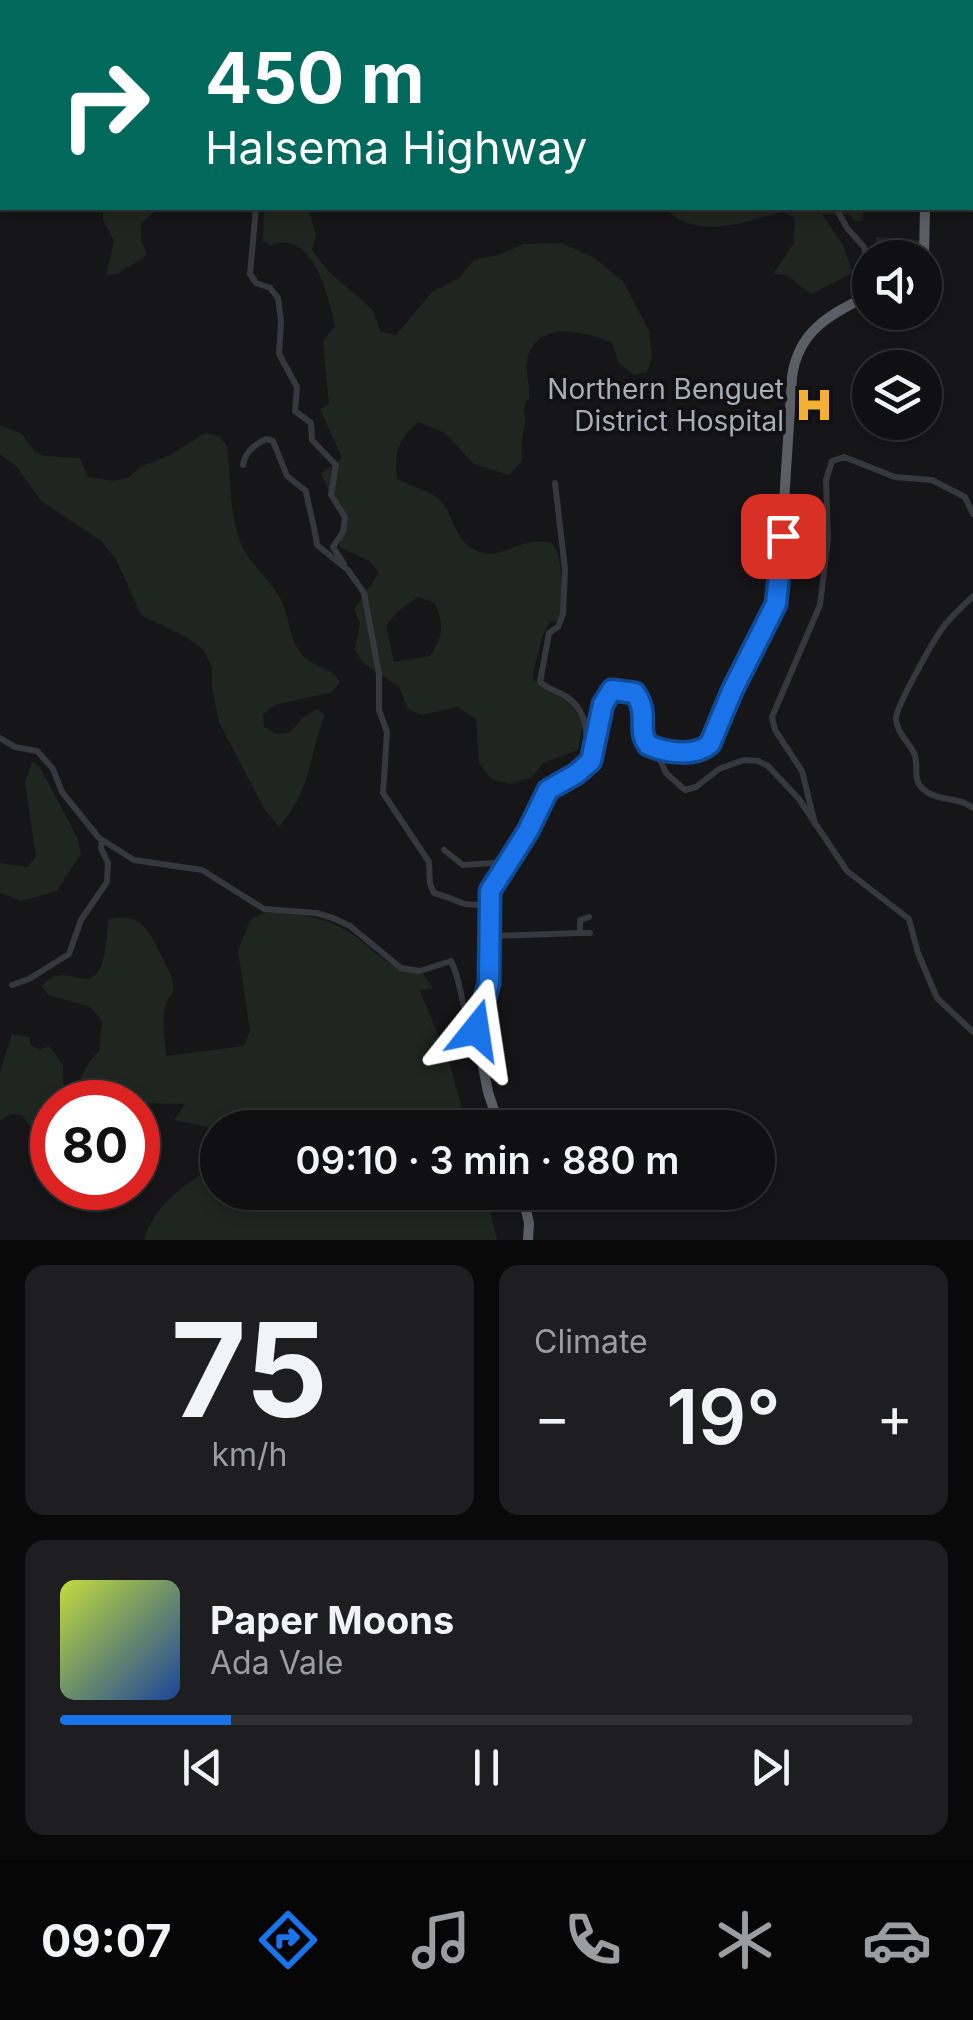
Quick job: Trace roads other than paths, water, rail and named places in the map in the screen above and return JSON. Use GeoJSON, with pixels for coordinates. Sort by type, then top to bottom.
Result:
{"type":"FeatureCollection","features":[{"type":"Feature","properties":{"kind":"highway"},"geometry":{"type":"LineString","coordinates":[[924,240],[925,210]]}},
{"type":"Feature","properties":{"kind":"highway"},"geometry":{"type":"LineString","coordinates":[[494,1110],[476,1030],[489,983],[490,891],[548,790],[586,768],[595,754],[603,704],[612,690],[635,693],[644,706],[644,739],[656,748],[698,752],[710,744],[732,691],[772,615],[782,562],[794,360],[811,332],[852,303]]}},
{"type":"Feature","properties":{"kind":"highway"},"geometry":{"type":"LineString","coordinates":[[526,1210],[528,1240]]}},
{"type":"Feature","properties":{"kind":"street"},"geometry":{"type":"LineString","coordinates":[[256,210],[250,274],[278,298],[279,354],[298,389],[295,411],[311,423],[312,440],[336,465],[330,496],[345,517],[342,535],[333,548],[364,594],[379,674],[379,710],[388,738],[382,770],[386,801],[429,862],[434,893],[463,906],[489,904]]}},
{"type":"Feature","properties":{"kind":"street"},"geometry":{"type":"LineString","coordinates":[[837,210],[858,240]]}},
{"type":"Feature","properties":{"kind":"street"},"geometry":{"type":"LineString","coordinates":[[242,465],[246,453],[260,442],[273,442],[287,476],[306,491],[318,546],[348,570]]}},
{"type":"Feature","properties":{"kind":"street"},"geometry":{"type":"LineString","coordinates":[[815,824],[802,771],[775,730],[772,717],[820,605],[828,538],[826,480],[832,461],[844,456],[895,477],[932,480],[965,497],[973,514]]}},
{"type":"Feature","properties":{"kind":"street"},"geometry":{"type":"LineString","coordinates":[[555,483],[565,569],[562,614],[558,627],[549,633],[540,678],[543,686],[571,700],[583,713],[587,730],[586,768]]}},
{"type":"Feature","properties":{"kind":"street"},"geometry":{"type":"LineString","coordinates":[[973,596],[935,639],[897,706],[896,718],[898,730],[914,754],[916,778],[924,790],[973,808]]}},
{"type":"Feature","properties":{"kind":"street"},"geometry":{"type":"LineString","coordinates":[[0,738],[15,746],[31,748],[44,758],[58,778],[62,792],[102,840],[137,861],[184,864],[202,870],[264,909],[333,918],[350,926],[401,968],[420,971],[451,960],[462,986],[466,1018],[476,1030]]}},
{"type":"Feature","properties":{"kind":"street"},"geometry":{"type":"LineString","coordinates":[[656,748],[666,773],[686,790],[732,764],[758,761],[780,778],[847,871],[909,919],[937,998],[973,1032]]}},
{"type":"Feature","properties":{"kind":"street"},"geometry":{"type":"LineString","coordinates":[[12,985],[69,954],[81,920],[107,882],[108,863],[102,840]]}},
{"type":"Feature","properties":{"kind":"street"},"geometry":{"type":"LineString","coordinates":[[444,850],[463,866],[510,862]]}},
{"type":"Feature","properties":{"kind":"street"},"geometry":{"type":"LineString","coordinates":[[580,934],[580,920],[589,917]]}},
{"type":"Feature","properties":{"kind":"street"},"geometry":{"type":"LineString","coordinates":[[490,936],[590,932]]}},
{"type":"Feature","properties":{"kind":"place","name":"Northern Benguet District Hospital"},"geometry":{"type":"Point","coordinates":[814,405]}}]}
